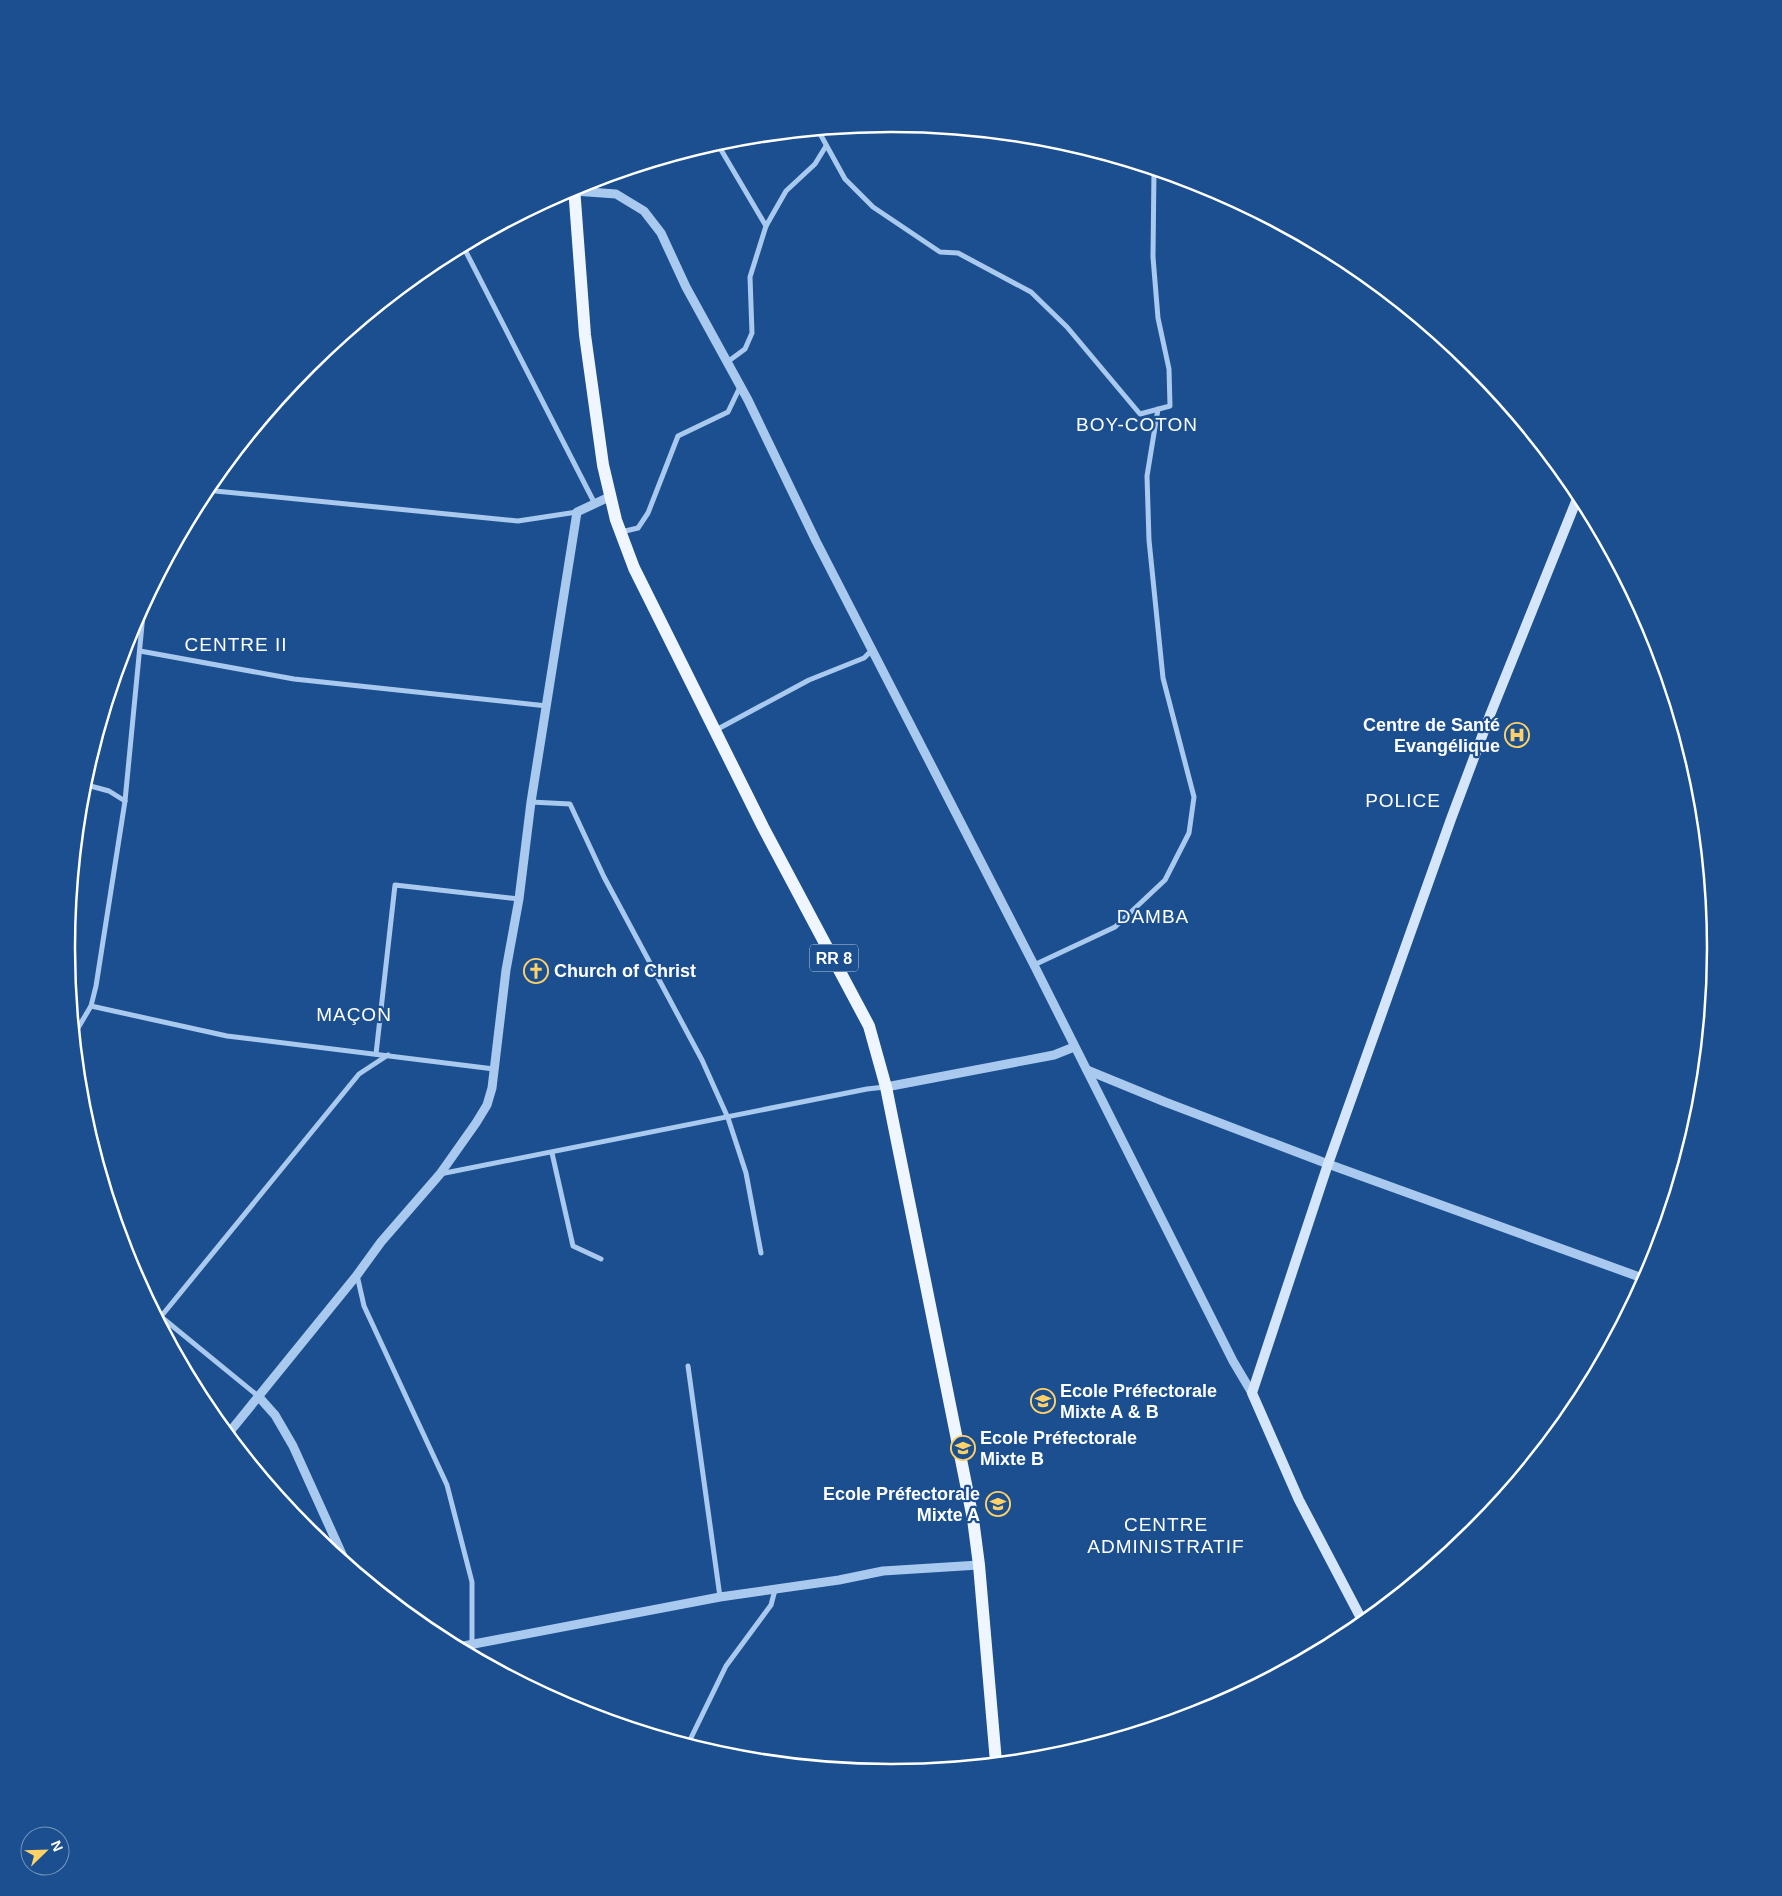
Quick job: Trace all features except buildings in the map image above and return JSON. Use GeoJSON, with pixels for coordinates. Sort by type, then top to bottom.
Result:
{"type":"FeatureCollection","features":[{"type":"Feature","properties":{"kind":"main road","name":"RR 8"},"geometry":{"type":"LineString","coordinates":[[575,196],[585,335],[609,496],[620,532],[634,568],[763,827],[868,1026],[886,1087],[961,1453],[979,1565],[996,1757]]}},
{"type":"Feature","properties":{"kind":"main road"},"geometry":{"type":"LineString","coordinates":[[1359,1615],[1299,1500],[1252,1393],[1328,1164],[1490,715],[1575,504]]}},
{"type":"Feature","properties":{"kind":"street"},"geometry":{"type":"LineString","coordinates":[[821,136],[845,179],[873,207],[940,252],[958,253],[1031,292],[1067,327],[1140,414],[1170,406],[1169,369],[1158,318],[1153,257],[1154,175]]}},
{"type":"Feature","properties":{"kind":"street"},"geometry":{"type":"LineString","coordinates":[[726,363],[745,349],[752,333],[750,278],[766,226],[786,191],[815,164],[826,146]]}},
{"type":"Feature","properties":{"kind":"street"},"geometry":{"type":"LineString","coordinates":[[721,150],[766,226]]}},
{"type":"Feature","properties":{"kind":"street"},"geometry":{"type":"LineString","coordinates":[[588,191],[616,194],[650,217],[661,233],[686,287],[740,387],[1233,1361],[1252,1393]]}},
{"type":"Feature","properties":{"kind":"street"},"geometry":{"type":"LineString","coordinates":[[466,252],[595,504]]}},
{"type":"Feature","properties":{"kind":"street"},"geometry":{"type":"LineString","coordinates":[[620,532],[638,528],[648,513],[678,436],[728,412],[740,387]]}},
{"type":"Feature","properties":{"kind":"street"},"geometry":{"type":"LineString","coordinates":[[1034,965],[1114,927],[1164,880],[1189,833],[1194,797],[1162,678],[1149,540],[1147,476],[1158,409]]}},
{"type":"Feature","properties":{"kind":"street"},"geometry":{"type":"LineString","coordinates":[[216,491],[518,521],[577,512],[609,496]]}},
{"type":"Feature","properties":{"kind":"street"},"geometry":{"type":"LineString","coordinates":[[232,1428],[357,1275],[381,1242],[440,1174],[487,1104],[494,1069],[506,970],[519,899],[531,802],[577,512]]}},
{"type":"Feature","properties":{"kind":"street"},"geometry":{"type":"LineString","coordinates":[[79,1026],[91,1006],[125,800],[142,624]]}},
{"type":"Feature","properties":{"kind":"street"},"geometry":{"type":"LineString","coordinates":[[715,730],[809,680],[864,658],[872,650]]}},
{"type":"Feature","properties":{"kind":"street"},"geometry":{"type":"LineString","coordinates":[[140,651],[294,679],[547,706]]}},
{"type":"Feature","properties":{"kind":"street"},"geometry":{"type":"LineString","coordinates":[[92,786],[109,791],[125,800]]}},
{"type":"Feature","properties":{"kind":"street"},"geometry":{"type":"LineString","coordinates":[[531,802],[570,804],[604,877],[702,1060],[728,1118],[746,1173],[761,1253]]}},
{"type":"Feature","properties":{"kind":"street"},"geometry":{"type":"LineString","coordinates":[[376,1054],[395,885],[519,899]]}},
{"type":"Feature","properties":{"kind":"street"},"geometry":{"type":"LineString","coordinates":[[91,1006],[227,1036],[494,1069]]}},
{"type":"Feature","properties":{"kind":"street"},"geometry":{"type":"LineString","coordinates":[[440,1174],[728,1118],[867,1088],[886,1087],[1054,1055],[1074,1047]]}},
{"type":"Feature","properties":{"kind":"street"},"geometry":{"type":"LineString","coordinates":[[162,1315],[359,1074],[388,1055]]}},
{"type":"Feature","properties":{"kind":"street"},"geometry":{"type":"LineString","coordinates":[[1087,1070],[1328,1164],[1638,1276]]}},
{"type":"Feature","properties":{"kind":"street"},"geometry":{"type":"LineString","coordinates":[[552,1153],[573,1246],[601,1259]]}},
{"type":"Feature","properties":{"kind":"street"},"geometry":{"type":"LineString","coordinates":[[357,1275],[364,1306],[446,1485],[472,1582],[472,1647],[720,1598],[883,1571],[979,1565]]}},
{"type":"Feature","properties":{"kind":"street"},"geometry":{"type":"LineString","coordinates":[[167,1323],[258,1396],[275,1415],[293,1446],[340,1550]]}},
{"type":"Feature","properties":{"kind":"street"},"geometry":{"type":"LineString","coordinates":[[688,1366],[720,1598]]}},
{"type":"Feature","properties":{"kind":"street"},"geometry":{"type":"LineString","coordinates":[[691,1738],[726,1666],[771,1605],[775,1590]]}},
{"type":"Feature","properties":{"kind":"place","name":"Centre de Santé Evangélique"},"geometry":{"type":"Point","coordinates":[1517,735]}},
{"type":"Feature","properties":{"kind":"place","name":"Church of Christ"},"geometry":{"type":"Point","coordinates":[536,971]}},
{"type":"Feature","properties":{"kind":"place","name":"Ecole Préfectorale Mixte A & B"},"geometry":{"type":"Point","coordinates":[1043,1401]}},
{"type":"Feature","properties":{"kind":"place","name":"Ecole Préfectorale Mixte B"},"geometry":{"type":"Point","coordinates":[963,1448]}},
{"type":"Feature","properties":{"kind":"place","name":"Ecole Préfectorale Mixte A"},"geometry":{"type":"Point","coordinates":[998,1504]}},
{"type":"Feature","properties":{"kind":"district","name":"BOY-COTON"},"geometry":{"type":"Point","coordinates":[1137,424]}},
{"type":"Feature","properties":{"kind":"district","name":"CENTRE II"},"geometry":{"type":"Point","coordinates":[236,644]}},
{"type":"Feature","properties":{"kind":"district","name":"POLICE"},"geometry":{"type":"Point","coordinates":[1403,800]}},
{"type":"Feature","properties":{"kind":"district","name":"DAMBA"},"geometry":{"type":"Point","coordinates":[1153,916]}},
{"type":"Feature","properties":{"kind":"district","name":"MAÇON"},"geometry":{"type":"Point","coordinates":[354,1014]}},
{"type":"Feature","properties":{"kind":"district","name":"CENTRE ADMINISTRATIF"},"geometry":{"type":"Point","coordinates":[1166,1535]}}]}
